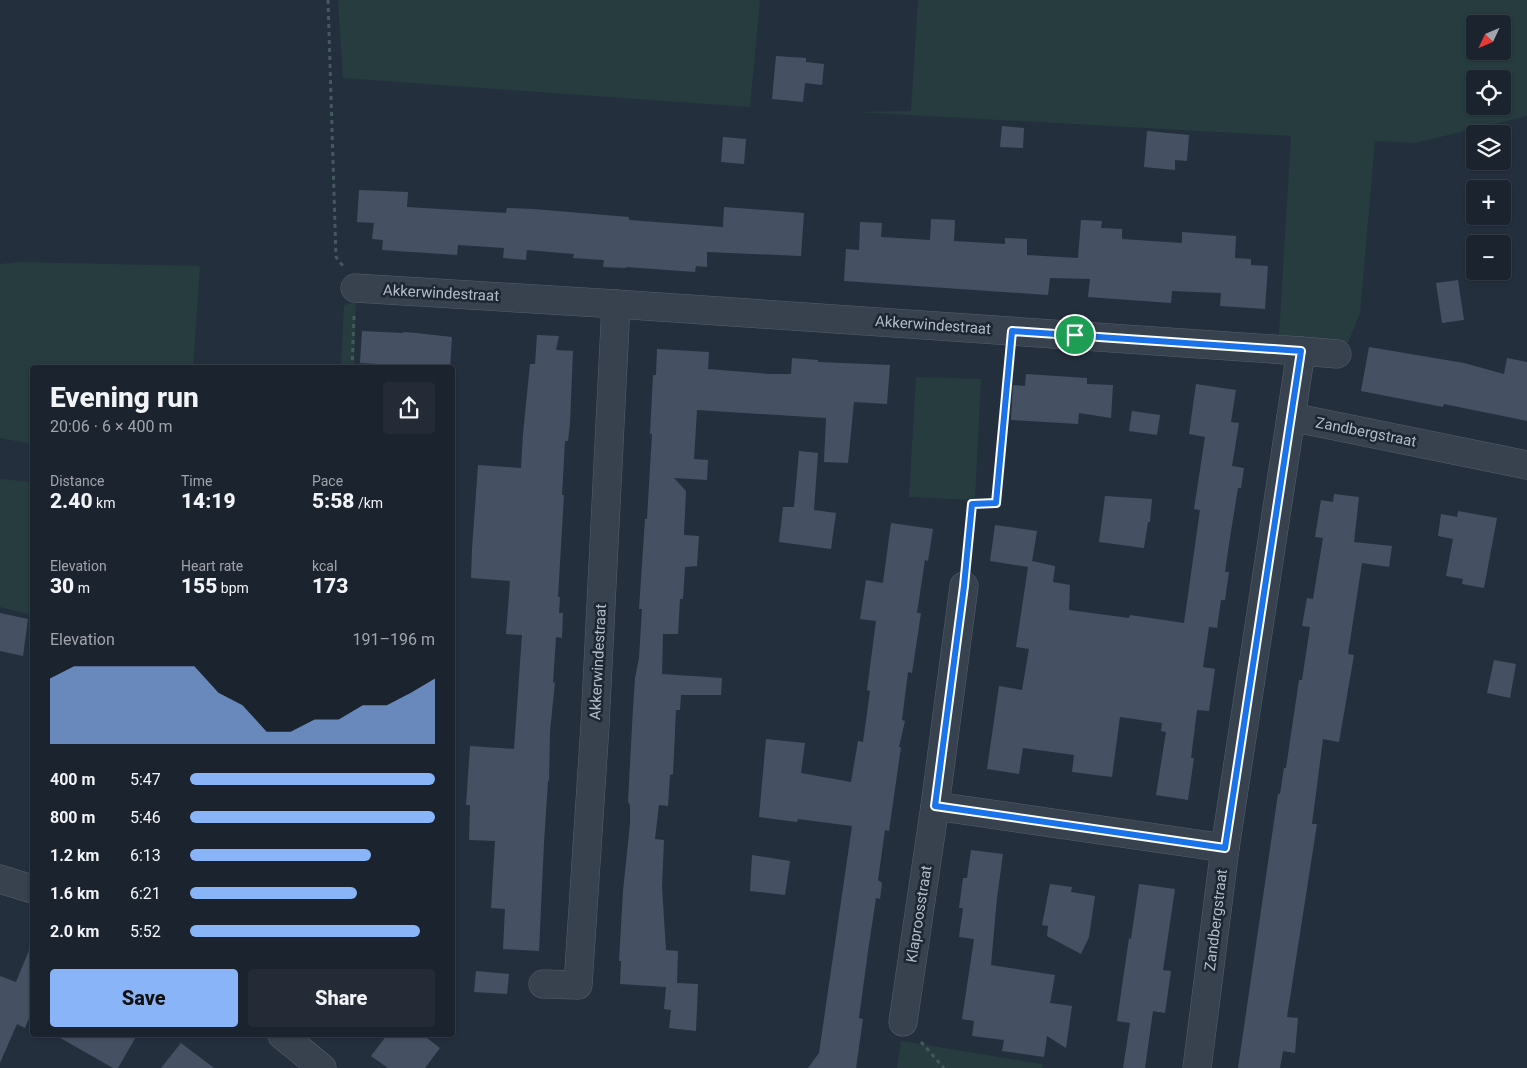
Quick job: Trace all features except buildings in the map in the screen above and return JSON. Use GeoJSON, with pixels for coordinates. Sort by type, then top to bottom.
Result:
{"type":"FeatureCollection","features":[{"type":"Feature","properties":{"kind":"street","name":"Akkerwindestraat"},"geometry":{"type":"LineString","coordinates":[[355,288],[1301,351]]}},
{"type":"Feature","properties":{"kind":"street","name":"Akkerwindestraat"},"geometry":{"type":"LineString","coordinates":[[543,984],[578,985],[595,726],[616,304]]}},
{"type":"Feature","properties":{"kind":"street"},"geometry":{"type":"LineString","coordinates":[[1291,417],[1301,351],[1338,354]]}},
{"type":"Feature","properties":{"kind":"street","name":"Zandbergstraat"},"geometry":{"type":"LineString","coordinates":[[1197,1068],[1225,848],[1291,417],[1527,465]]}},
{"type":"Feature","properties":{"kind":"street","name":"Klaproosstraat"},"geometry":{"type":"LineString","coordinates":[[902,1022],[935,806],[964,586]]}},
{"type":"Feature","properties":{"kind":"street"},"geometry":{"type":"LineString","coordinates":[[935,806],[1225,848]]}},
{"type":"Feature","properties":{"kind":"street"},"geometry":{"type":"LineString","coordinates":[[0,878],[30,888]]}},
{"type":"Feature","properties":{"kind":"street"},"geometry":{"type":"LineString","coordinates":[[284,1037],[322,1068]]}},
{"type":"Feature","properties":{"kind":"path"},"geometry":{"type":"LineString","coordinates":[[328,0],[336,257],[353,279],[355,288],[352,365]]}},
{"type":"Feature","properties":{"kind":"path"},"geometry":{"type":"LineString","coordinates":[[964,586],[972,504],[996,503],[1012,331]]}},
{"type":"Feature","properties":{"kind":"path"},"geometry":{"type":"LineString","coordinates":[[902,1022],[944,1068]]}},
{"type":"Feature","properties":{"kind":"green space"},"geometry":{"type":"Polygon","coordinates":[[[338,0],[760,0],[750,107],[343,78],[338,0]]]}},
{"type":"Feature","properties":{"kind":"green space"},"geometry":{"type":"Polygon","coordinates":[[[918,0],[1527,0],[1527,116],[1490,125],[1466,125],[1466,131],[1415,143],[1375,141],[1360,313],[1348,343],[1279,335],[1291,136],[856,112],[911,111],[918,0]]]}},
{"type":"Feature","properties":{"kind":"green space"},"geometry":{"type":"Polygon","coordinates":[[[19,262],[200,266],[193,365],[30,365],[30,444],[0,438],[0,264],[19,262]]]}},
{"type":"Feature","properties":{"kind":"green space"},"geometry":{"type":"Polygon","coordinates":[[[356,302],[354,365],[341,365],[344,305],[356,302]]]}},
{"type":"Feature","properties":{"kind":"green space"},"geometry":{"type":"Polygon","coordinates":[[[916,377],[981,379],[975,500],[909,497],[916,377]]]}},
{"type":"Feature","properties":{"kind":"green space"},"geometry":{"type":"Polygon","coordinates":[[[0,479],[30,482],[30,614],[0,607],[0,479]]]}},
{"type":"Feature","properties":{"kind":"green space"},"geometry":{"type":"Polygon","coordinates":[[[901,1041],[1043,1064],[1042,1068],[897,1068],[901,1041]]]}},
{"type":"Feature","properties":{"kind":"route"},"geometry":{"type":"LineString","coordinates":[[1012,331],[1075,335],[1301,351],[1225,848],[935,806],[964,586],[972,504],[996,503],[1012,331]]}}]}
